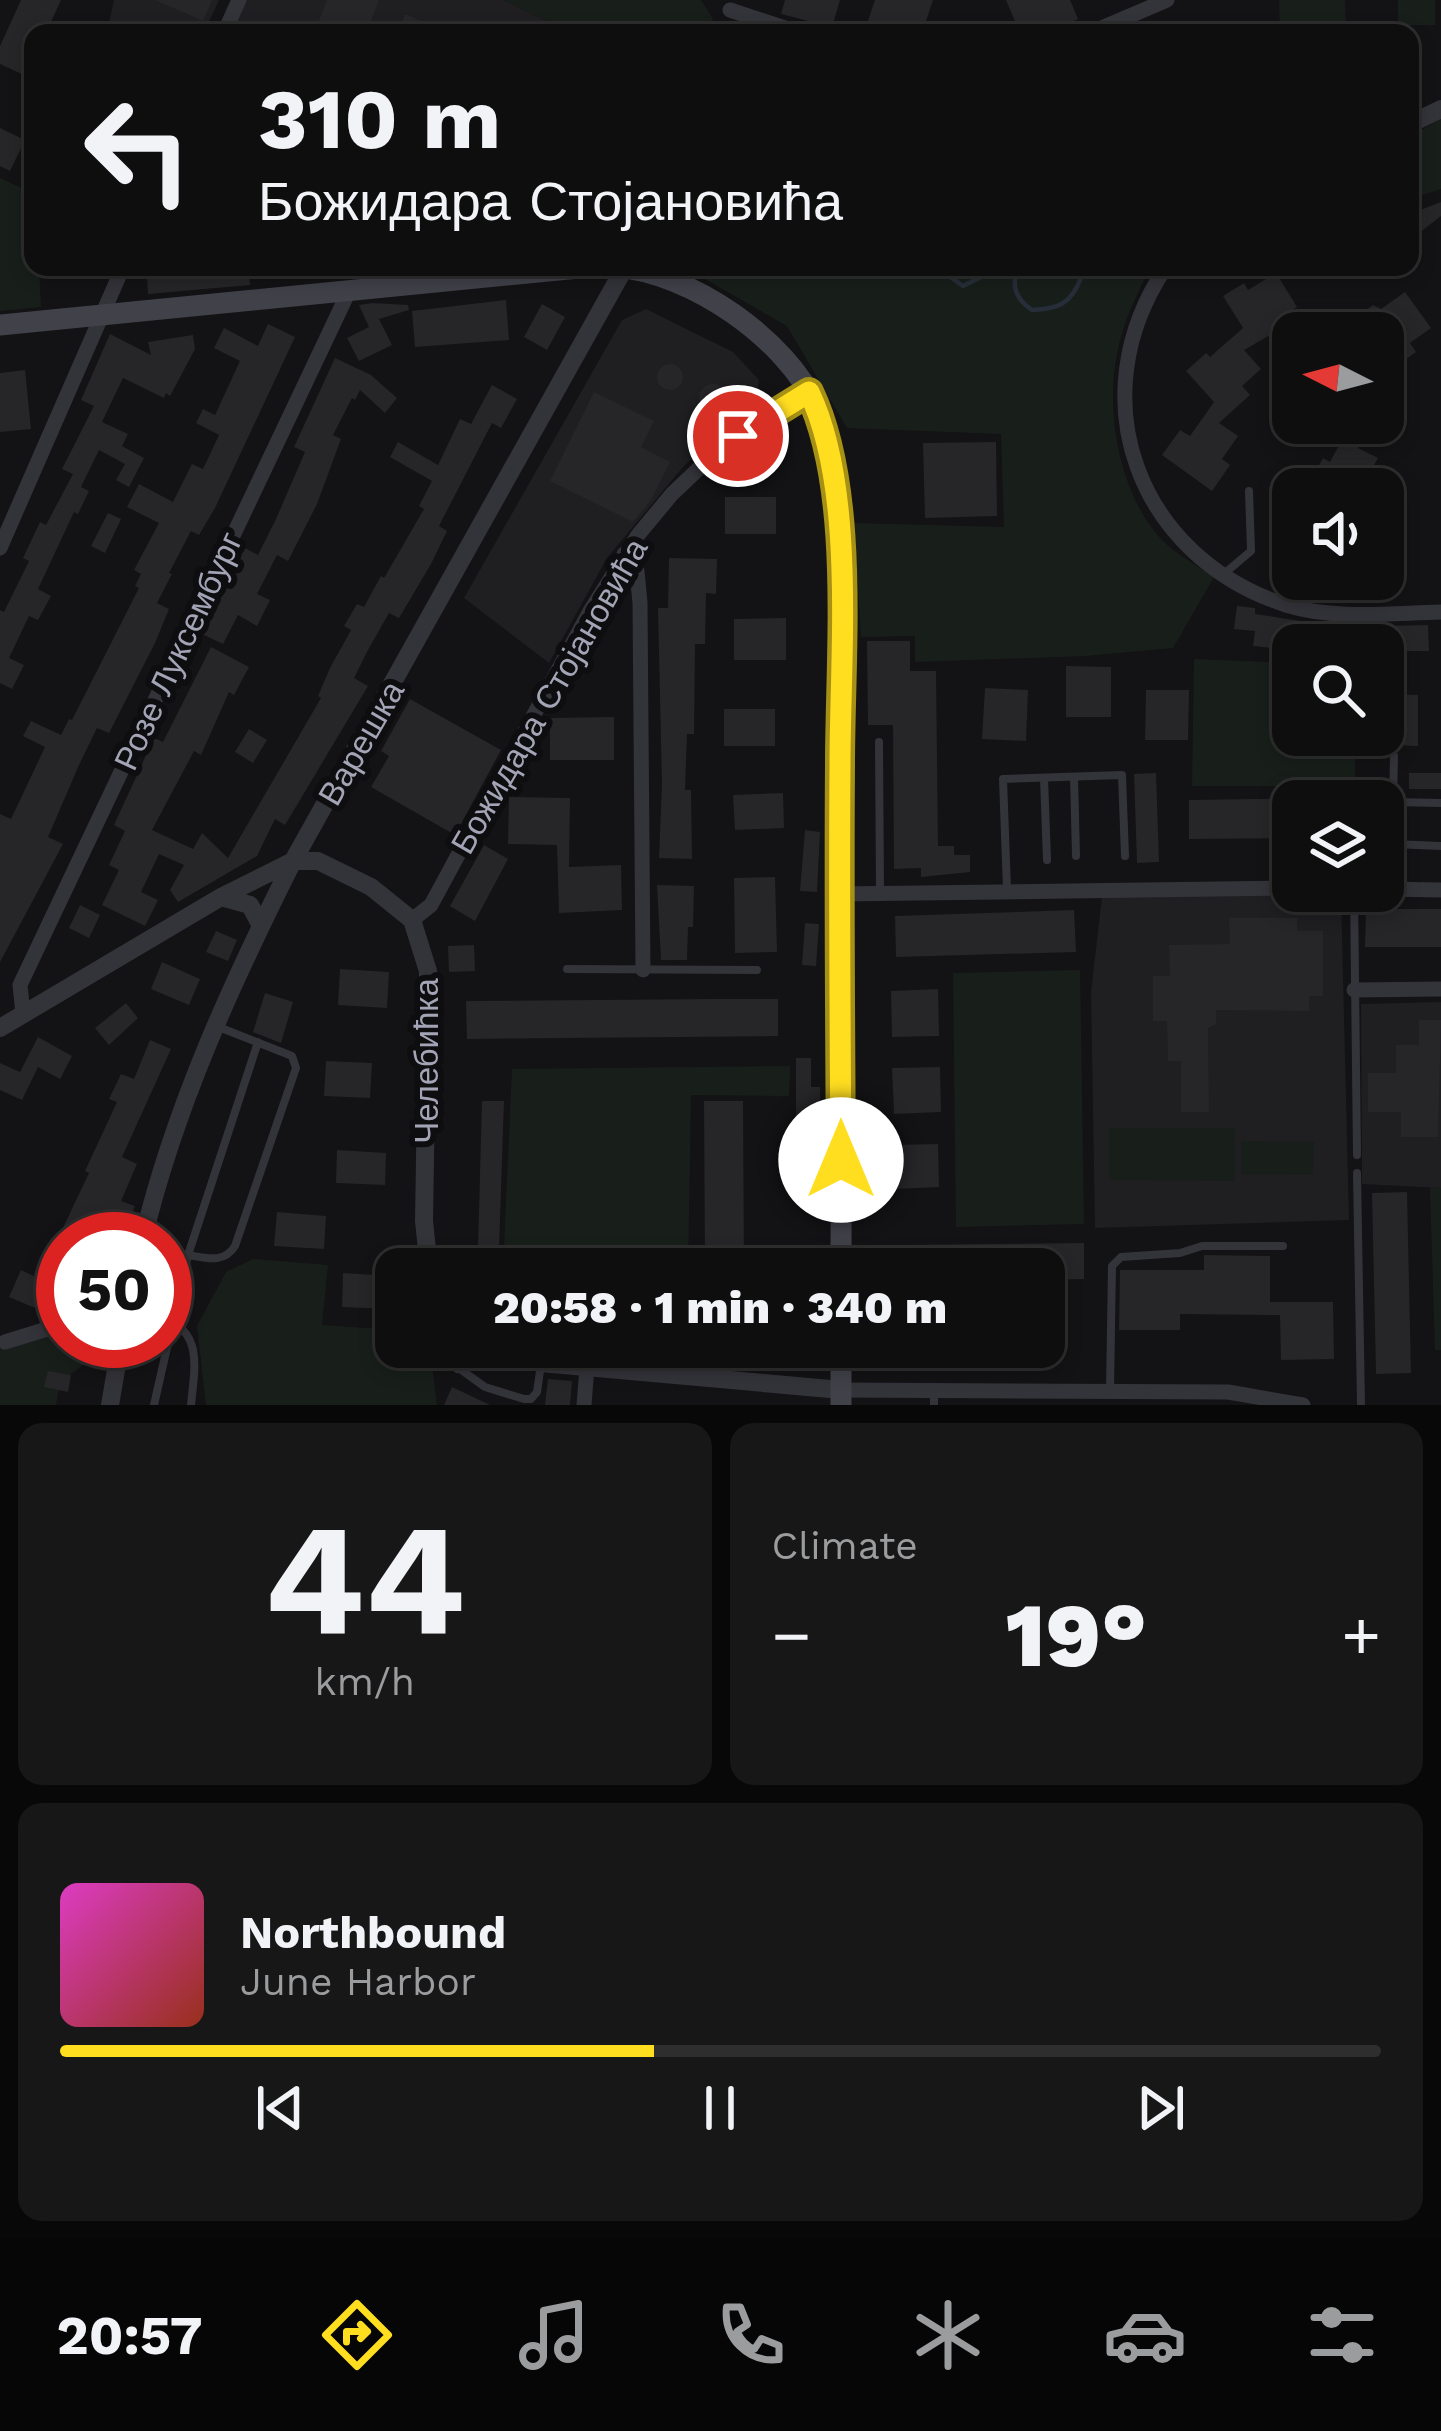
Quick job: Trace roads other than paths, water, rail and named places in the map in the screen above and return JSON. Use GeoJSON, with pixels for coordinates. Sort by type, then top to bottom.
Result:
{"type":"FeatureCollection","features":[{"type":"Feature","properties":{"kind":"main road"},"geometry":{"type":"LineString","coordinates":[[0,325],[499,276]]}},
{"type":"Feature","properties":{"kind":"main road"},"geometry":{"type":"LineString","coordinates":[[651,276],[688,289],[753,327],[790,363],[809,392],[836,480],[841,620],[842,1248]]}},
{"type":"Feature","properties":{"kind":"street"},"geometry":{"type":"LineString","coordinates":[[1111,24],[1167,0]]}},
{"type":"Feature","properties":{"kind":"street"},"geometry":{"type":"LineString","coordinates":[[730,10],[773,24]]}},
{"type":"Feature","properties":{"kind":"street"},"geometry":{"type":"LineString","coordinates":[[0,548],[119,276]]}},
{"type":"Feature","properties":{"kind":"street","name":"Варешка"},"geometry":{"type":"LineString","coordinates":[[151,1212],[171,1142],[215,1025],[293,861],[620,276]]}},
{"type":"Feature","properties":{"kind":"street"},"geometry":{"type":"LineString","coordinates":[[1161,276],[1142,307],[1129,345],[1125,389],[1134,460],[1148,497],[1169,528],[1254,593],[1299,608],[1441,613]]}},
{"type":"Feature","properties":{"kind":"street","name":"Розе Луксембург"},"geometry":{"type":"LineString","coordinates":[[23,1014],[20,985],[349,291]]}},
{"type":"Feature","properties":{"kind":"street","name":"Божидара Стојановића"},"geometry":{"type":"LineString","coordinates":[[412,920],[431,905],[624,554],[692,474],[738,436],[809,392]]}},
{"type":"Feature","properties":{"kind":"street"},"geometry":{"type":"LineString","coordinates":[[624,554],[637,571],[640,603],[644,970]]}},
{"type":"Feature","properties":{"kind":"street"},"geometry":{"type":"LineString","coordinates":[[0,1028],[221,897],[293,861],[308,859],[328,865],[394,902],[412,920]]}},
{"type":"Feature","properties":{"kind":"street"},"geometry":{"type":"LineString","coordinates":[[839,894],[1272,888]]}},
{"type":"Feature","properties":{"kind":"street"},"geometry":{"type":"LineString","coordinates":[[1404,889],[1441,890]]}},
{"type":"Feature","properties":{"kind":"street"},"geometry":{"type":"LineString","coordinates":[[221,897],[250,905],[261,926]]}},
{"type":"Feature","properties":{"kind":"street","name":"Челебићка"},"geometry":{"type":"LineString","coordinates":[[412,920],[429,987],[427,1248]]}},
{"type":"Feature","properties":{"kind":"street"},"geometry":{"type":"LineString","coordinates":[[1354,990],[1441,989]]}},
{"type":"Feature","properties":{"kind":"street"},"geometry":{"type":"LineString","coordinates":[[5,1342],[36,1332]]}},
{"type":"Feature","properties":{"kind":"street"},"geometry":{"type":"LineString","coordinates":[[110,1405],[116,1368]]}},
{"type":"Feature","properties":{"kind":"street"},"geometry":{"type":"LineString","coordinates":[[584,1405],[587,1368]]}},
{"type":"Feature","properties":{"kind":"street"},"geometry":{"type":"LineString","coordinates":[[595,1368],[841,1397],[1035,1399],[1110,1391],[1228,1392],[1303,1405]]}},
{"type":"Feature","properties":{"kind":"lane"},"geometry":{"type":"LineString","coordinates":[[1224,574],[1251,551],[1249,491]]}},
{"type":"Feature","properties":{"kind":"lane"},"geometry":{"type":"LineString","coordinates":[[879,742],[880,893]]}},
{"type":"Feature","properties":{"kind":"lane"},"geometry":{"type":"LineString","coordinates":[[1394,756],[1394,780]]}},
{"type":"Feature","properties":{"kind":"lane"},"geometry":{"type":"LineString","coordinates":[[1007,890],[1003,779],[1122,775],[1125,856]]}},
{"type":"Feature","properties":{"kind":"lane"},"geometry":{"type":"LineString","coordinates":[[1074,777],[1076,856]]}},
{"type":"Feature","properties":{"kind":"lane"},"geometry":{"type":"LineString","coordinates":[[1045,778],[1047,860]]}},
{"type":"Feature","properties":{"kind":"lane"},"geometry":{"type":"LineString","coordinates":[[1404,802],[1441,802]]}},
{"type":"Feature","properties":{"kind":"lane"},"geometry":{"type":"LineString","coordinates":[[1404,844],[1441,846]]}},
{"type":"Feature","properties":{"kind":"lane"},"geometry":{"type":"LineString","coordinates":[[1354,912],[1357,1155]]}},
{"type":"Feature","properties":{"kind":"lane"},"geometry":{"type":"LineString","coordinates":[[567,969],[757,970]]}},
{"type":"Feature","properties":{"kind":"lane"},"geometry":{"type":"LineString","coordinates":[[192,1256],[218,1259],[235,1246],[296,1068],[292,1056],[215,1025]]}},
{"type":"Feature","properties":{"kind":"lane"},"geometry":{"type":"LineString","coordinates":[[192,1243],[258,1042]]}},
{"type":"Feature","properties":{"kind":"lane"},"geometry":{"type":"LineString","coordinates":[[1357,1173],[1361,1405]]}},
{"type":"Feature","properties":{"kind":"lane"},"geometry":{"type":"LineString","coordinates":[[1110,1391],[1112,1265],[1121,1257],[1180,1253],[1202,1246],[1283,1246]]}},
{"type":"Feature","properties":{"kind":"lane"},"geometry":{"type":"LineString","coordinates":[[190,1405],[192,1345]]}},
{"type":"Feature","properties":{"kind":"lane"},"geometry":{"type":"LineString","coordinates":[[154,1405],[160,1368]]}},
{"type":"Feature","properties":{"kind":"lane"},"geometry":{"type":"LineString","coordinates":[[457,1369],[498,1393],[531,1399],[537,1392],[540,1368]]}},
{"type":"Feature","properties":{"kind":"waterway"},"geometry":{"type":"LineString","coordinates":[[949,276],[963,286],[983,276]]}},
{"type":"Feature","properties":{"kind":"waterway"},"geometry":{"type":"LineString","coordinates":[[1016,276],[1016,291],[1032,310],[1062,303],[1081,278]]}}]}
